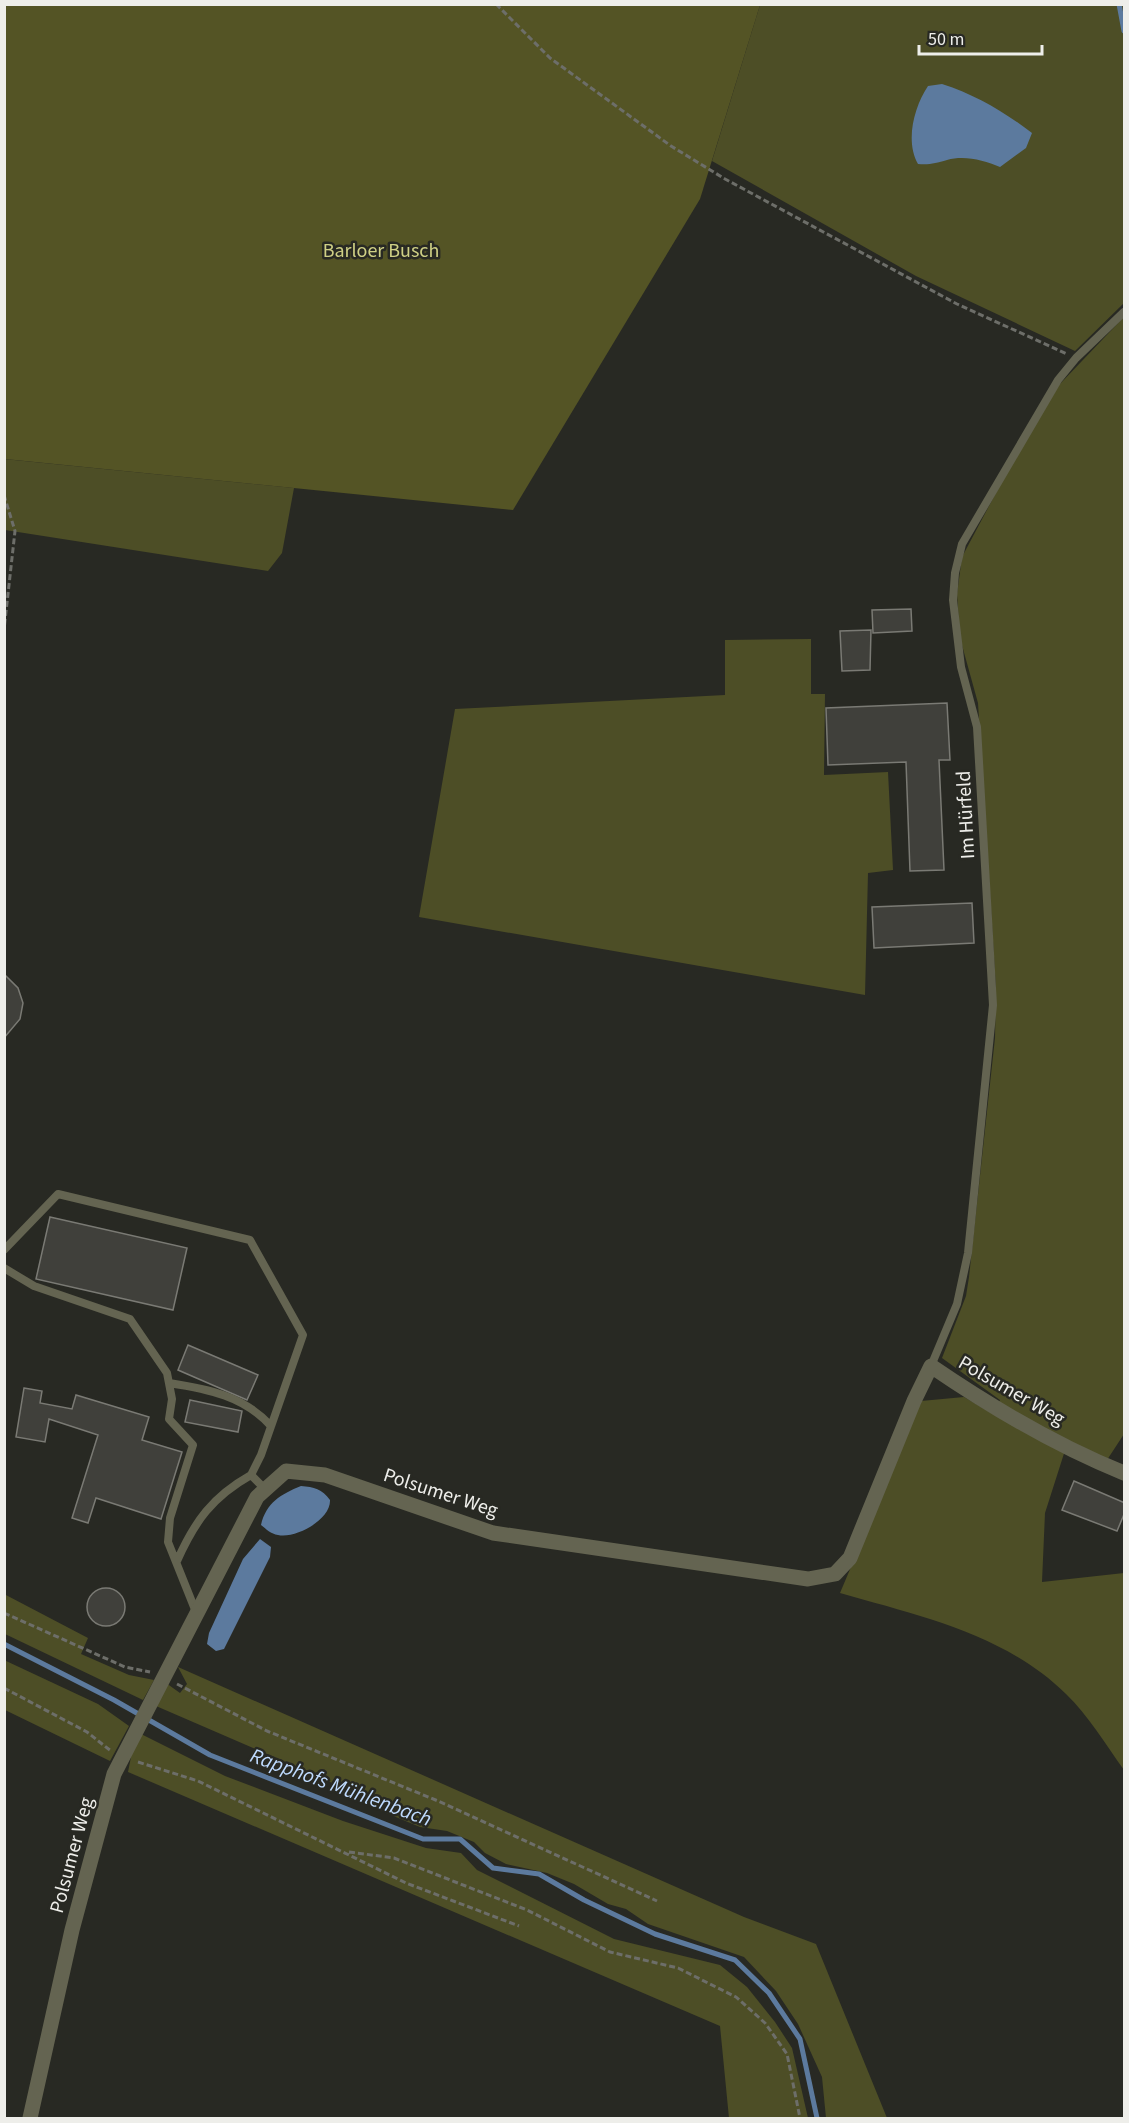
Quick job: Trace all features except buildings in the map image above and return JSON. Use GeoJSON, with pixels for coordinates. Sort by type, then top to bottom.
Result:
{"type":"FeatureCollection","features":[{"type":"Feature","properties":{"kind":"street","name":"Polsumer Weg"},"geometry":{"type":"LineString","coordinates":[[30,2118],[72,1930],[114,1774],[257,1497],[286,1471],[325,1475],[493,1533],[808,1579],[835,1574],[850,1558],[914,1401],[932,1366],[968,1391],[1072,1449],[1125,1473]]}},
{"type":"Feature","properties":{"kind":"lane","name":"Im Hürfeld"},"geometry":{"type":"LineString","coordinates":[[932,1366],[957,1304],[968,1252],[993,1005],[977,727],[961,667],[953,600],[955,573],[962,544],[1058,380],[1076,358],[1125,312]]}},
{"type":"Feature","properties":{"kind":"lane"},"geometry":{"type":"LineString","coordinates":[[4,1251],[58,1194],[250,1240],[303,1335],[251,1475],[228,1488],[204,1512],[190,1530],[177,1561]]}},
{"type":"Feature","properties":{"kind":"lane"},"geometry":{"type":"LineString","coordinates":[[4,1268],[34,1286],[130,1319],[167,1373],[172,1399],[170,1419],[193,1445],[170,1518],[168,1542],[196,1613]]}},
{"type":"Feature","properties":{"kind":"lane"},"geometry":{"type":"LineString","coordinates":[[169,1383],[200,1388],[238,1400],[257,1410],[271,1426]]}},
{"type":"Feature","properties":{"kind":"lane"},"geometry":{"type":"LineString","coordinates":[[251,1475],[265,1489]]}},
{"type":"Feature","properties":{"kind":"path"},"geometry":{"type":"LineString","coordinates":[[496,4],[550,58],[671,146],[716,174],[957,304],[1076,358]]}},
{"type":"Feature","properties":{"kind":"path"},"geometry":{"type":"LineString","coordinates":[[4,495],[15,531],[4,630]]}},
{"type":"Feature","properties":{"kind":"path"},"geometry":{"type":"LineString","coordinates":[[4,1613],[125,1667],[162,1678],[267,1731],[438,1802],[657,1901]]}},
{"type":"Feature","properties":{"kind":"path"},"geometry":{"type":"LineString","coordinates":[[4,1688],[87,1731],[123,1755],[198,1781],[406,1883],[519,1926]]}},
{"type":"Feature","properties":{"kind":"path"},"geometry":{"type":"LineString","coordinates":[[344,1852],[394,1858],[527,1910],[610,1952],[678,1968],[736,1997],[765,2023],[787,2054],[800,2118]]}},
{"type":"Feature","properties":{"kind":"shaded area"},"geometry":{"type":"Polygon","coordinates":[[[760,5],[1124,5],[1124,303],[1075,351],[916,276],[712,161],[760,5]]]}},
{"type":"Feature","properties":{"kind":"shaded area"},"geometry":{"type":"Polygon","coordinates":[[[1124,317],[1124,1434],[1107,1460],[1068,1441],[1045,1513],[1042,1582],[1124,1573],[1124,1770],[1074,1702],[1042,1673],[1016,1656],[989,1642],[931,1619],[840,1593],[921,1401],[964,1397],[993,1414],[1000,1400],[942,1358],[966,1296],[969,1277],[995,1038],[996,988],[978,703],[960,638],[957,594],[962,557],[1006,474],[1059,385],[1124,317]]]}},
{"type":"Feature","properties":{"kind":"shaded area"},"geometry":{"type":"Polygon","coordinates":[[[4,459],[294,488],[282,553],[268,571],[5,530],[4,459]]]}},
{"type":"Feature","properties":{"kind":"shaded area"},"geometry":{"type":"Polygon","coordinates":[[[811,639],[811,694],[825,694],[824,775],[888,772],[893,870],[868,873],[865,995],[419,917],[455,709],[725,695],[725,640],[811,639]]]}},
{"type":"Feature","properties":{"kind":"shaded area"},"geometry":{"type":"Polygon","coordinates":[[[4,1594],[88,1638],[81,1654],[129,1675],[154,1680],[143,1700],[5,1634],[4,1594]]]}},
{"type":"Feature","properties":{"kind":"shaded area"},"geometry":{"type":"Polygon","coordinates":[[[4,1660],[98,1704],[129,1726],[110,1761],[5,1710],[4,1660]]]}},
{"type":"Feature","properties":{"kind":"shaded area"},"geometry":{"type":"Polygon","coordinates":[[[178,1667],[744,1917],[816,1944],[887,2118],[826,2118],[822,2077],[798,2024],[776,1991],[744,1957],[648,1924],[626,1909],[608,1904],[574,1884],[547,1873],[506,1864],[485,1853],[474,1842],[447,1831],[420,1827],[374,1808],[325,1779],[156,1706],[166,1683],[180,1693],[187,1684],[178,1667]]]}},
{"type":"Feature","properties":{"kind":"shaded area"},"geometry":{"type":"Polygon","coordinates":[[[141,1734],[225,1776],[343,1821],[426,1848],[461,1853],[477,1870],[614,1939],[720,1965],[747,1987],[792,2048],[808,2118],[729,2118],[720,2026],[128,1772],[132,1752],[141,1734]]]}},
{"type":"Feature","properties":{"kind":"green space","name":"Barloer Busch"},"geometry":{"type":"Polygon","coordinates":[[[5,4],[760,5],[700,199],[513,510],[5,459],[5,4]]]}},
{"type":"Feature","properties":{"kind":"water"},"geometry":{"type":"Polygon","coordinates":[[[942,84],[989,104],[1032,133],[1026,148],[1000,167],[967,158],[918,164],[912,145],[915,114],[928,86],[942,84]]]}},
{"type":"Feature","properties":{"kind":"water"},"geometry":{"type":"Polygon","coordinates":[[[301,1486],[317,1489],[330,1500],[325,1514],[318,1521],[302,1531],[285,1535],[273,1534],[261,1525],[263,1517],[275,1500],[301,1486]]]}},
{"type":"Feature","properties":{"kind":"water"},"geometry":{"type":"Polygon","coordinates":[[[260,1539],[271,1547],[270,1557],[224,1649],[216,1651],[207,1644],[209,1633],[243,1559],[260,1539]]]}},
{"type":"Feature","properties":{"kind":"waterway"},"geometry":{"type":"LineString","coordinates":[[1119,4],[1124,31]]}},
{"type":"Feature","properties":{"kind":"waterway","name":"Rapphofs Mühlenbach"},"geometry":{"type":"LineString","coordinates":[[4,1644],[114,1700],[210,1755],[423,1839],[460,1839],[493,1868],[539,1874],[584,1900],[655,1934],[735,1960],[769,1993],[800,2039],[817,2118]]}}]}
